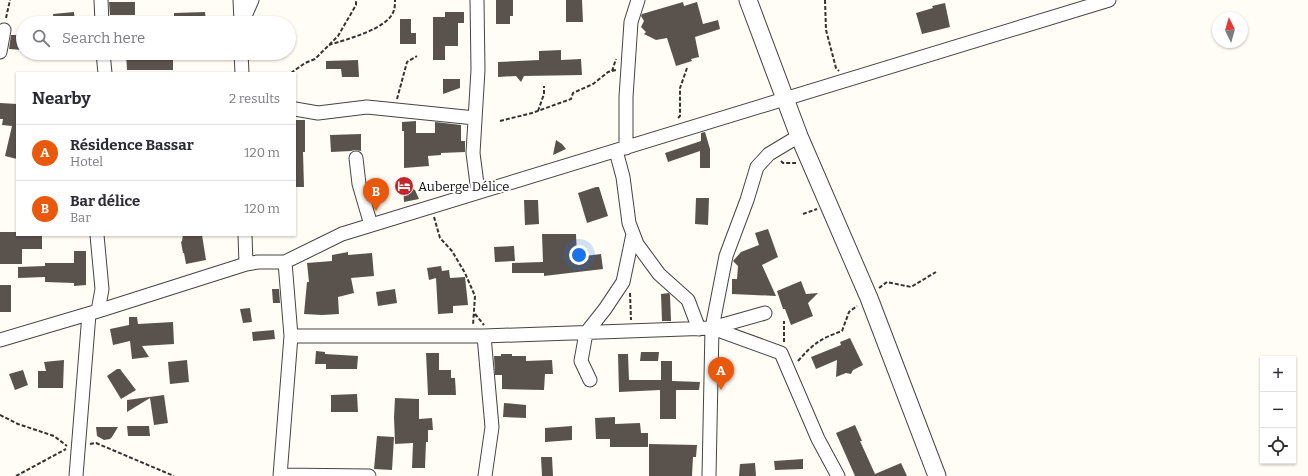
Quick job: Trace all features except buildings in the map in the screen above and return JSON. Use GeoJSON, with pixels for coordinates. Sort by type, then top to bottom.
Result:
{"type":"FeatureCollection","features":[{"type":"Feature","properties":{"kind":"street"},"geometry":{"type":"LineString","coordinates":[[101,0],[102,16]]}},
{"type":"Feature","properties":{"kind":"street"},"geometry":{"type":"LineString","coordinates":[[240,0],[241,16]]}},
{"type":"Feature","properties":{"kind":"street"},"geometry":{"type":"LineString","coordinates":[[245,16],[252,0]]}},
{"type":"Feature","properties":{"kind":"street"},"geometry":{"type":"LineString","coordinates":[[477,0],[478,70],[473,153],[478,192]]}},
{"type":"Feature","properties":{"kind":"street"},"geometry":{"type":"LineString","coordinates":[[638,0],[631,22],[621,149],[629,223],[637,244],[659,274],[688,300],[699,329]]}},
{"type":"Feature","properties":{"kind":"street"},"geometry":{"type":"LineString","coordinates":[[748,0],[799,136],[869,298],[937,476]]}},
{"type":"Feature","properties":{"kind":"street"},"geometry":{"type":"LineString","coordinates":[[0,340],[246,264],[258,262],[285,262],[342,234],[1109,0]]}},
{"type":"Feature","properties":{"kind":"street"},"geometry":{"type":"LineString","coordinates":[[0,52],[4,30]]}},
{"type":"Feature","properties":{"kind":"street"},"geometry":{"type":"LineString","coordinates":[[104,60],[105,72]]}},
{"type":"Feature","properties":{"kind":"street"},"geometry":{"type":"LineString","coordinates":[[241,60],[242,72]]}},
{"type":"Feature","properties":{"kind":"street"},"geometry":{"type":"LineString","coordinates":[[296,109],[318,112],[367,107],[475,118]]}},
{"type":"Feature","properties":{"kind":"street"},"geometry":{"type":"LineString","coordinates":[[709,476],[712,328],[726,256],[747,200],[757,167],[769,154],[799,136]]}},
{"type":"Feature","properties":{"kind":"street"},"geometry":{"type":"LineString","coordinates":[[356,158],[359,184],[371,225]]}},
{"type":"Feature","properties":{"kind":"street"},"geometry":{"type":"LineString","coordinates":[[590,380],[581,361],[586,333],[605,309],[623,282],[633,234]]}},
{"type":"Feature","properties":{"kind":"street"},"geometry":{"type":"LineString","coordinates":[[76,476],[93,312],[102,289],[97,236]]}},
{"type":"Feature","properties":{"kind":"street"},"geometry":{"type":"LineString","coordinates":[[245,236],[246,264]]}},
{"type":"Feature","properties":{"kind":"street"},"geometry":{"type":"LineString","coordinates":[[285,262],[291,336],[280,476],[370,476]]}},
{"type":"Feature","properties":{"kind":"street"},"geometry":{"type":"LineString","coordinates":[[291,336],[484,336],[699,329],[712,328],[765,312]]}},
{"type":"Feature","properties":{"kind":"street"},"geometry":{"type":"LineString","coordinates":[[712,328],[781,353],[818,439],[838,476]]}},
{"type":"Feature","properties":{"kind":"street"},"geometry":{"type":"LineString","coordinates":[[484,336],[492,427],[485,476]]}},
{"type":"Feature","properties":{"kind":"path"},"geometry":{"type":"LineString","coordinates":[[4,30],[10,0]]}},
{"type":"Feature","properties":{"kind":"path"},"geometry":{"type":"LineString","coordinates":[[292,72],[305,63],[315,59],[338,36],[356,6],[356,0]]}},
{"type":"Feature","properties":{"kind":"path"},"geometry":{"type":"LineString","coordinates":[[328,46],[357,36],[386,22],[394,10],[395,0]]}},
{"type":"Feature","properties":{"kind":"path"},"geometry":{"type":"LineString","coordinates":[[825,0],[826,30],[836,68]]}},
{"type":"Feature","properties":{"kind":"path"},"geometry":{"type":"LineString","coordinates":[[394,110],[407,62],[417,56]]}},
{"type":"Feature","properties":{"kind":"path"},"geometry":{"type":"LineString","coordinates":[[500,121],[538,111],[571,99],[573,93],[593,84],[608,72],[628,66]]}},
{"type":"Feature","properties":{"kind":"path"},"geometry":{"type":"LineString","coordinates":[[675,121],[680,116],[680,88],[687,68]]}},
{"type":"Feature","properties":{"kind":"path"},"geometry":{"type":"LineString","coordinates":[[538,111],[544,94],[544,86]]}},
{"type":"Feature","properties":{"kind":"path"},"geometry":{"type":"LineString","coordinates":[[769,154],[783,163],[810,163]]}},
{"type":"Feature","properties":{"kind":"path"},"geometry":{"type":"LineString","coordinates":[[431,206],[440,238],[452,251],[465,273],[475,296],[474,324],[461,336]]}},
{"type":"Feature","properties":{"kind":"path"},"geometry":{"type":"LineString","coordinates":[[625,275],[630,287],[631,332]]}},
{"type":"Feature","properties":{"kind":"path"},"geometry":{"type":"LineString","coordinates":[[781,353],[783,348],[784,321]]}},
{"type":"Feature","properties":{"kind":"path"},"geometry":{"type":"LineString","coordinates":[[0,415],[18,424],[54,436],[69,448],[16,476]]}},
{"type":"Feature","properties":{"kind":"path"},"geometry":{"type":"LineString","coordinates":[[79,445],[96,443],[174,476]]}},
{"type":"Feature","properties":{"kind":"place","name":"Auberge Délice"},"geometry":{"type":"Point","coordinates":[404,186]}},
{"type":"Feature","properties":{"kind":"place","name":"Bar délice"},"geometry":{"type":"Point","coordinates":[376,211]}},
{"type":"Feature","properties":{"kind":"place","name":"Résidence Bassar"},"geometry":{"type":"Point","coordinates":[721,390]}}]}
